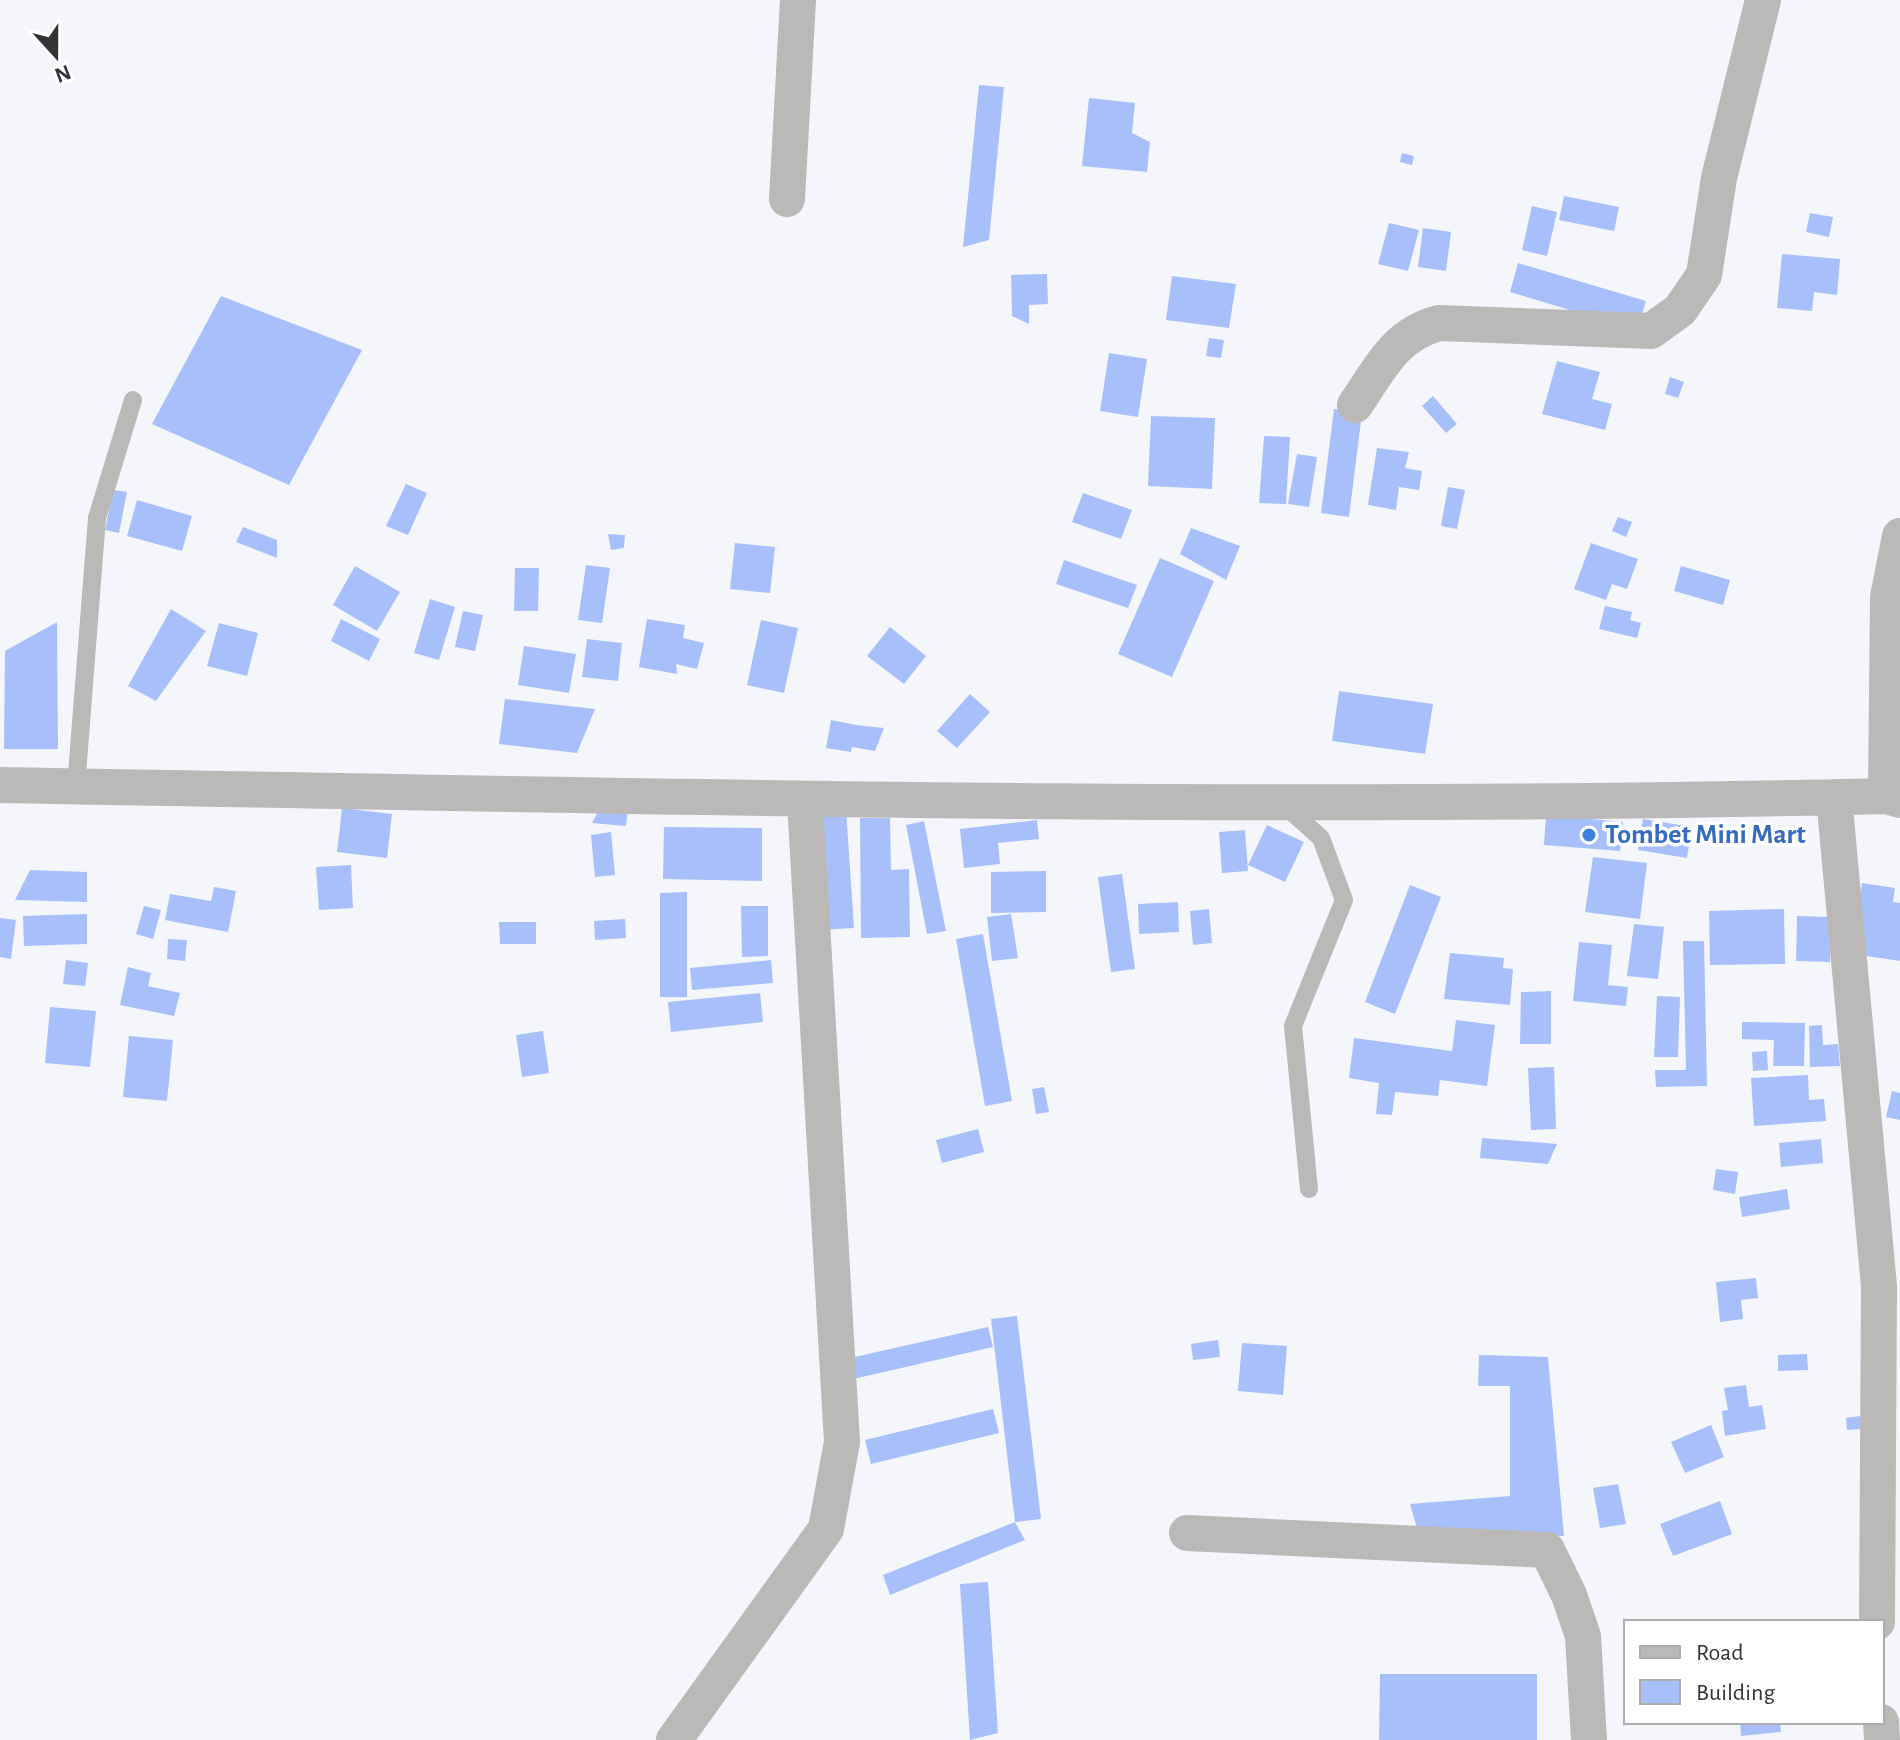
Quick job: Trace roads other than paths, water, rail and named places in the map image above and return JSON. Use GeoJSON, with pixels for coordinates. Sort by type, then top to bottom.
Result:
{"type":"FeatureCollection","features":[{"type":"Feature","properties":{"kind":"street"},"geometry":{"type":"LineString","coordinates":[[787,199],[798,0]]}},
{"type":"Feature","properties":{"kind":"street"},"geometry":{"type":"LineString","coordinates":[[1355,405],[1394,348],[1416,330],[1439,323],[1651,331],[1680,310],[1704,275],[1719,178],[1763,0]]}},
{"type":"Feature","properties":{"kind":"street"},"geometry":{"type":"LineString","coordinates":[[0,785],[805,801],[1893,798],[1888,597],[1900,536]]}},
{"type":"Feature","properties":{"kind":"street"},"geometry":{"type":"LineString","coordinates":[[1834,797],[1879,1286],[1877,1620]]}},
{"type":"Feature","properties":{"kind":"street"},"geometry":{"type":"LineString","coordinates":[[674,1740],[713,1682],[775,1605],[826,1529],[842,1442],[805,801]]}},
{"type":"Feature","properties":{"kind":"street"},"geometry":{"type":"LineString","coordinates":[[1187,1533],[1547,1550],[1569,1595],[1583,1636],[1589,1740]]}},
{"type":"Feature","properties":{"kind":"lane"},"geometry":{"type":"LineString","coordinates":[[76,787],[97,518],[133,400]]}},
{"type":"Feature","properties":{"kind":"lane"},"geometry":{"type":"LineString","coordinates":[[1281,802],[1321,838],[1344,900],[1293,1026],[1309,1189]]}},
{"type":"Feature","properties":{"kind":"place","name":"Tombet Mini Mart"},"geometry":{"type":"Point","coordinates":[1589,835]}}]}
